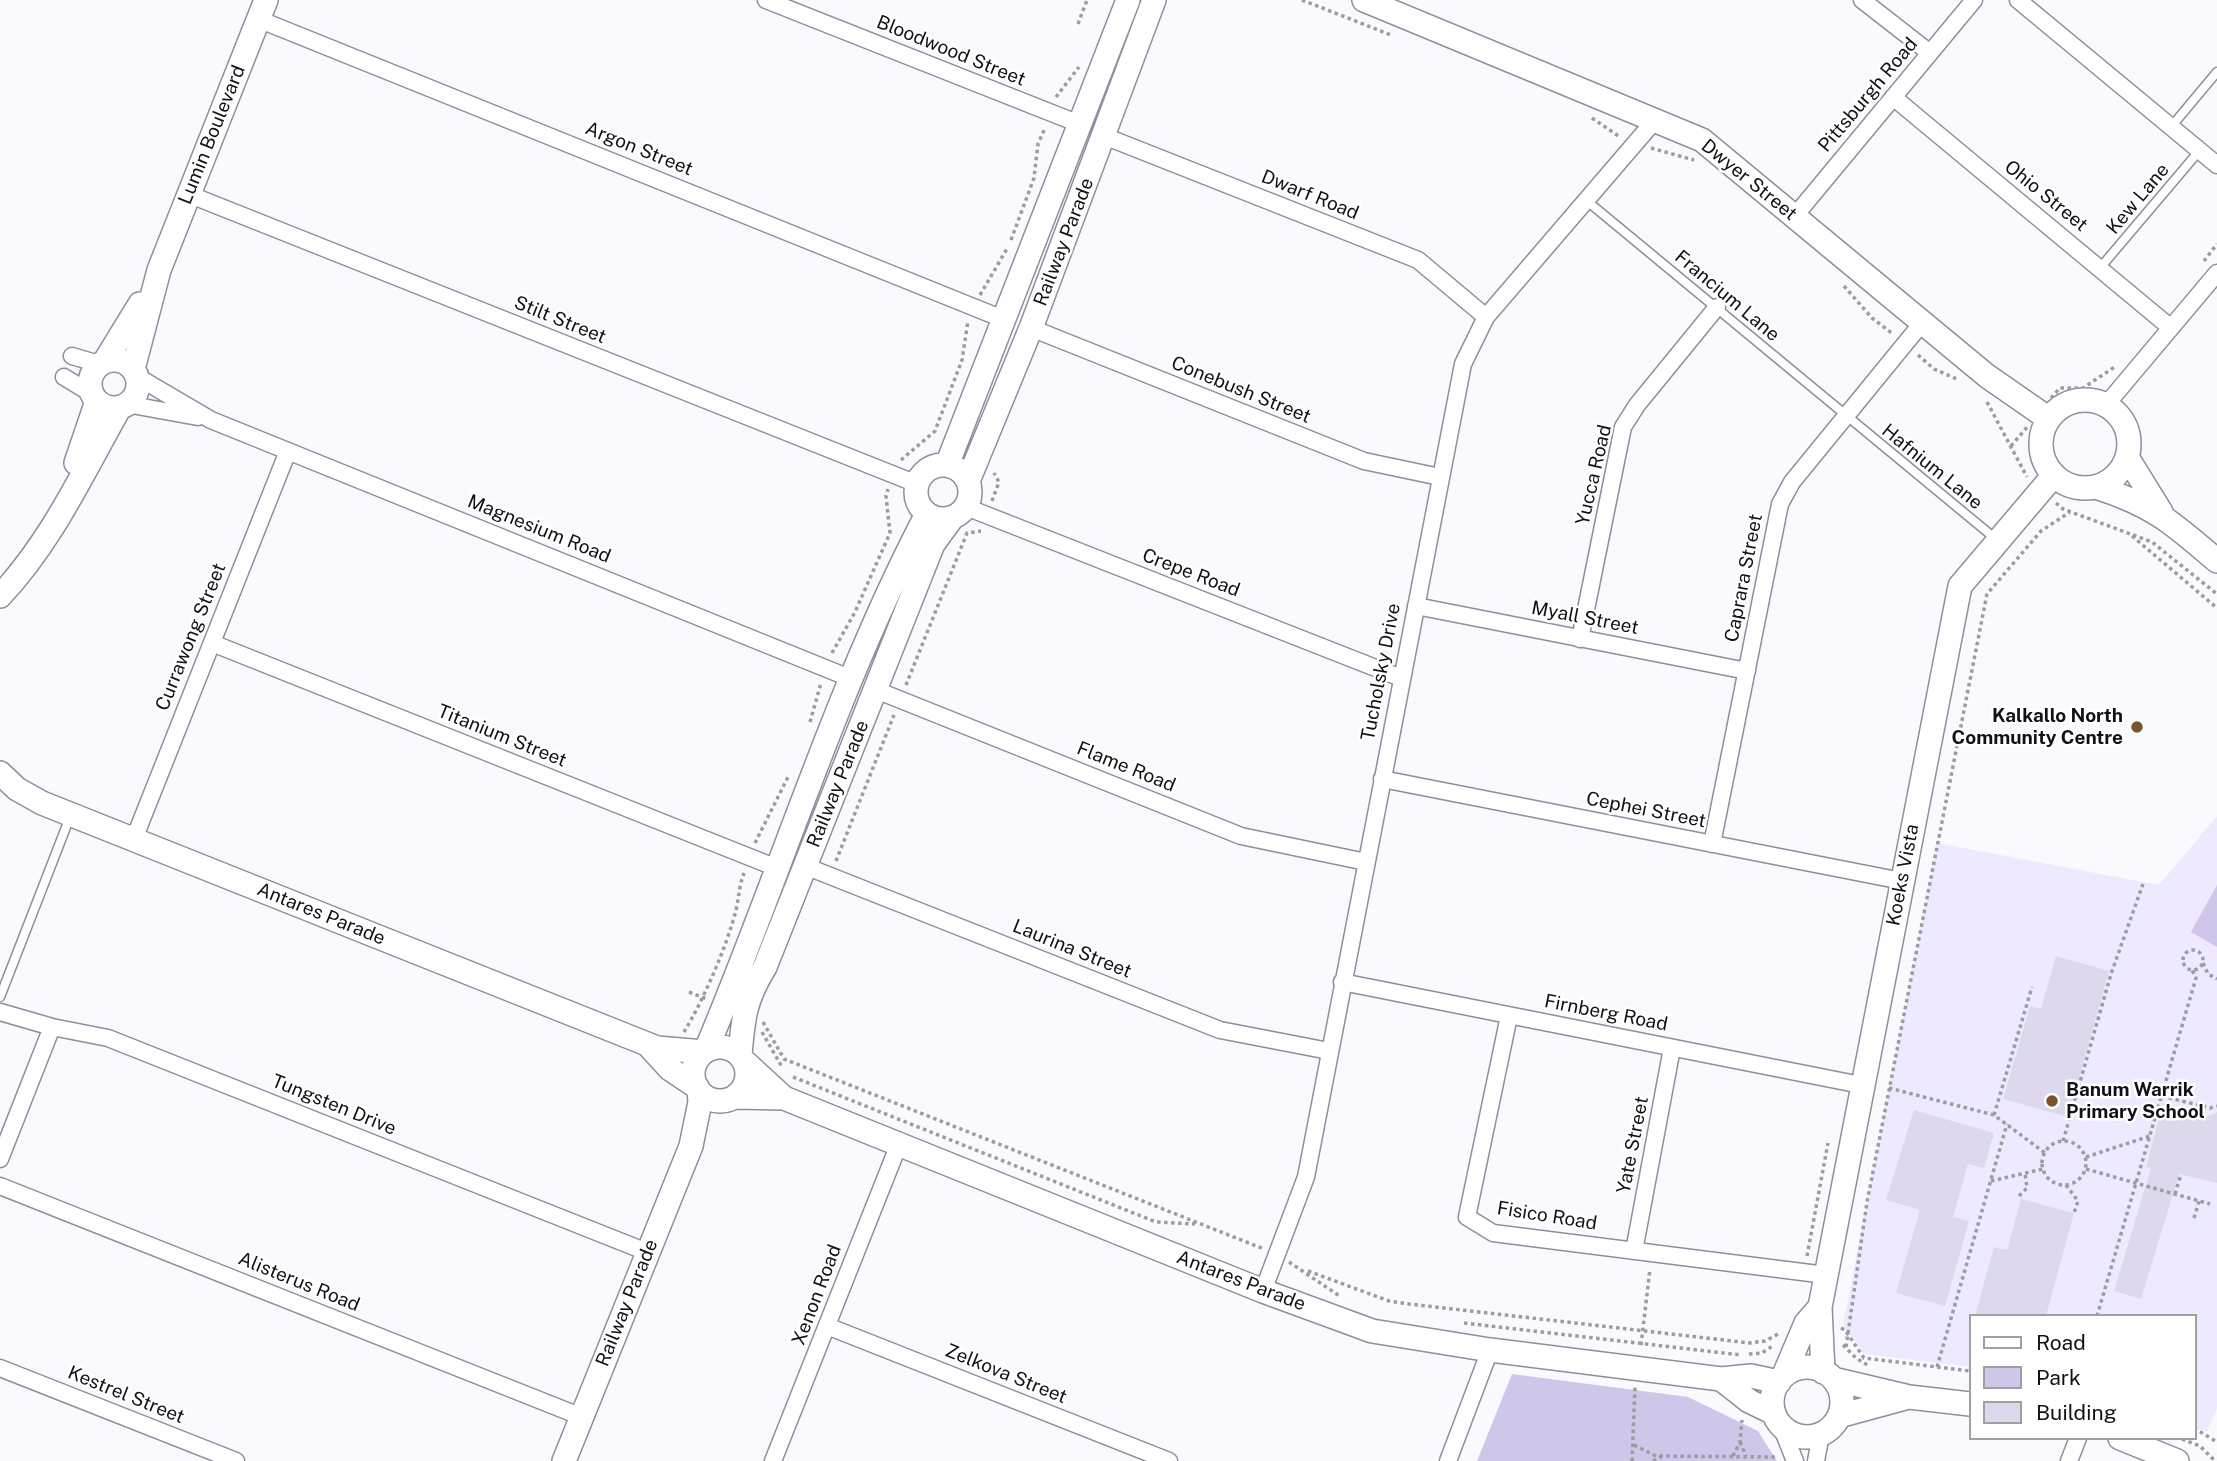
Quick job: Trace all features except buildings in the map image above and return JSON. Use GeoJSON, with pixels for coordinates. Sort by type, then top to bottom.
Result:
{"type":"FeatureCollection","features":[{"type":"Feature","properties":{"kind":"street","name":"Bloodwood Street"},"geometry":{"type":"LineString","coordinates":[[766,0],[1082,125]]}},
{"type":"Feature","properties":{"kind":"street","name":"Railway Parade"},"geometry":{"type":"LineString","coordinates":[[947,465],[1082,125],[1128,0]]}},
{"type":"Feature","properties":{"kind":"street","name":"Railway Parade"},"geometry":{"type":"LineString","coordinates":[[968,481],[1031,328],[1154,0]]}},
{"type":"Feature","properties":{"kind":"street","name":"Dwyer Street"},"geometry":{"type":"LineString","coordinates":[[1364,0],[1702,140],[1987,376],[2044,416]]}},
{"type":"Feature","properties":{"kind":"street"},"geometry":{"type":"LineString","coordinates":[[1862,0],[1930,52]]}},
{"type":"Feature","properties":{"kind":"street","name":"Pittsburgh Road"},"geometry":{"type":"LineString","coordinates":[[1794,217],[1974,0]]}},
{"type":"Feature","properties":{"kind":"street"},"geometry":{"type":"LineString","coordinates":[[2018,0],[2217,165]]}},
{"type":"Feature","properties":{"kind":"street","name":"Lumin Boulevard"},"geometry":{"type":"LineString","coordinates":[[135,372],[159,270],[262,10]]}},
{"type":"Feature","properties":{"kind":"street","name":"Argon Street"},"geometry":{"type":"LineString","coordinates":[[262,10],[1003,319]]}},
{"type":"Feature","properties":{"kind":"street","name":"Ohio Street"},"geometry":{"type":"LineString","coordinates":[[1893,97],[2171,328]]}},
{"type":"Feature","properties":{"kind":"street","name":"Tucholsky Drive"},"geometry":{"type":"LineString","coordinates":[[1264,1291],[1306,1177],[1463,364],[1486,317],[1656,119]]}},
{"type":"Feature","properties":{"kind":"street","name":"Dwarf Road"},"geometry":{"type":"LineString","coordinates":[[1104,136],[1418,260],[1486,317]]}},
{"type":"Feature","properties":{"kind":"street","name":"Stilt Street"},"geometry":{"type":"LineString","coordinates":[[188,194],[917,484]]}},
{"type":"Feature","properties":{"kind":"street","name":"Lumin Boulevard"},"geometry":{"type":"LineString","coordinates":[[102,363],[159,270]]}},
{"type":"Feature","properties":{"kind":"street"},"geometry":{"type":"LineString","coordinates":[[2106,405],[2217,272]]}},
{"type":"Feature","properties":{"kind":"street","name":"Yucca Road"},"geometry":{"type":"LineString","coordinates":[[1580,639],[1623,427],[1637,405],[1717,307]]}},
{"type":"Feature","properties":{"kind":"street","name":"Caprara Street"},"geometry":{"type":"LineString","coordinates":[[1712,844],[1780,504],[1792,482],[1922,323]]}},
{"type":"Feature","properties":{"kind":"street","name":"Conebush Street"},"geometry":{"type":"LineString","coordinates":[[1031,328],[1364,461],[1440,477]]}},
{"type":"Feature","properties":{"kind":"street"},"geometry":{"type":"LineString","coordinates":[[0,596],[28,566],[123,405],[136,392],[135,372],[120,361],[102,363],[72,356]]}},
{"type":"Feature","properties":{"kind":"street"},"geometry":{"type":"LineString","coordinates":[[58,519],[94,397],[90,378],[102,363]]}},
{"type":"Feature","properties":{"kind":"street","name":"Magnesium Road"},"geometry":{"type":"LineString","coordinates":[[135,372],[211,420],[852,679]]}},
{"type":"Feature","properties":{"kind":"street"},"geometry":{"type":"LineString","coordinates":[[64,377],[104,405],[123,405]]}},
{"type":"Feature","properties":{"kind":"street"},"geometry":{"type":"LineString","coordinates":[[2096,487],[2121,470],[2127,457],[2127,430],[2120,418],[2106,405],[2084,400],[2044,416],[2041,448],[2045,463],[2054,475],[2066,484],[2081,488],[2096,487],[2130,498],[2162,514],[2217,561]]}},
{"type":"Feature","properties":{"kind":"street","name":"Magnesium Road"},"geometry":{"type":"LineString","coordinates":[[123,405],[211,420]]}},
{"type":"Feature","properties":{"kind":"street","name":"Currawong Street"},"geometry":{"type":"LineString","coordinates":[[134,839],[288,451]]}},
{"type":"Feature","properties":{"kind":"street"},"geometry":{"type":"LineString","coordinates":[[2127,457],[2162,514]]}},
{"type":"Feature","properties":{"kind":"street"},"geometry":{"type":"LineString","coordinates":[[947,465],[956,468],[968,481],[970,491],[959,512],[944,519],[927,514],[917,500],[917,484],[929,469],[947,465]]}},
{"type":"Feature","properties":{"kind":"street","name":"Koeks Vista"},"geometry":{"type":"LineString","coordinates":[[1777,1419],[1772,1399],[1814,1323],[1826,1275],[1960,586],[2054,475]]}},
{"type":"Feature","properties":{"kind":"street","name":"Railway Parade"},"geometry":{"type":"LineString","coordinates":[[705,1051],[765,967],[933,544],[959,512]]}},
{"type":"Feature","properties":{"kind":"street","name":"Crepe Road"},"geometry":{"type":"LineString","coordinates":[[959,512],[1401,678]]}},
{"type":"Feature","properties":{"kind":"street","name":"Railway Parade"},"geometry":{"type":"LineString","coordinates":[[743,1059],[732,1016],[777,868],[852,679],[906,555],[927,514]]}},
{"type":"Feature","properties":{"kind":"street","name":"Myall Street"},"geometry":{"type":"LineString","coordinates":[[1416,606],[1746,671]]}},
{"type":"Feature","properties":{"kind":"street","name":"Titanium Street"},"geometry":{"type":"LineString","coordinates":[[212,643],[777,868]]}},
{"type":"Feature","properties":{"kind":"street","name":"Flame Road"},"geometry":{"type":"LineString","coordinates":[[876,690],[1241,836],[1366,862]]}},
{"type":"Feature","properties":{"kind":"street","name":"Antares Parade"},"geometry":{"type":"LineString","coordinates":[[0,774],[17,789],[71,814],[648,1045],[676,1051],[705,1051]]}},
{"type":"Feature","properties":{"kind":"street","name":"Cephei Street"},"geometry":{"type":"LineString","coordinates":[[1382,779],[1902,881]]}},
{"type":"Feature","properties":{"kind":"street","name":"Laurina Street"},"geometry":{"type":"LineString","coordinates":[[805,866],[1220,1030],[1329,1051]]}},
{"type":"Feature","properties":{"kind":"street","name":"Firnberg Road"},"geometry":{"type":"LineString","coordinates":[[1342,982],[1861,1085]]}},
{"type":"Feature","properties":{"kind":"street","name":"Tungsten Drive"},"geometry":{"type":"LineString","coordinates":[[0,1012],[51,1027],[108,1038],[648,1252]]}},
{"type":"Feature","properties":{"kind":"street","name":"Fisico Road"},"geometry":{"type":"LineString","coordinates":[[1509,1016],[1467,1217],[1493,1233],[1826,1275]]}},
{"type":"Feature","properties":{"kind":"street"},"geometry":{"type":"LineString","coordinates":[[0,1159],[51,1027]]}},
{"type":"Feature","properties":{"kind":"street","name":"Antares Parade"},"geometry":{"type":"LineString","coordinates":[[648,1045],[670,1069],[698,1089]]}},
{"type":"Feature","properties":{"kind":"street"},"geometry":{"type":"LineString","coordinates":[[724,1047],[743,1059],[747,1081],[732,1098],[713,1100],[698,1089],[693,1073],[695,1064],[705,1051],[724,1047]]}},
{"type":"Feature","properties":{"kind":"street","name":"Yate Street"},"geometry":{"type":"LineString","coordinates":[[1634,1251],[1672,1048]]}},
{"type":"Feature","properties":{"kind":"street","name":"Antares Parade"},"geometry":{"type":"LineString","coordinates":[[743,1059],[788,1087],[899,1144],[1264,1291],[1372,1331],[1490,1350],[1721,1379],[1751,1376],[1782,1379]]}},
{"type":"Feature","properties":{"kind":"street","name":"Antares Parade"},"geometry":{"type":"LineString","coordinates":[[732,1098],[788,1087]]}},
{"type":"Feature","properties":{"kind":"street","name":"Railway Parade"},"geometry":{"type":"LineString","coordinates":[[564,1461],[691,1146],[700,1102],[698,1089]]}},
{"type":"Feature","properties":{"kind":"street","name":"Railway Parade"},"geometry":{"type":"LineString","coordinates":[[691,1146],[732,1098]]}},
{"type":"Feature","properties":{"kind":"street","name":"Xenon Road"},"geometry":{"type":"LineString","coordinates":[[774,1461],[899,1144]]}},
{"type":"Feature","properties":{"kind":"street","name":"Alisterus Road"},"geometry":{"type":"LineString","coordinates":[[0,1185],[582,1417]]}},
{"type":"Feature","properties":{"kind":"street","name":"Koeks Vista"},"geometry":{"type":"LineString","coordinates":[[1814,1323],[1830,1376],[1842,1396],[1839,1416]]}},
{"type":"Feature","properties":{"kind":"street","name":"Zelkova Street"},"geometry":{"type":"LineString","coordinates":[[827,1326],[1169,1461]]}},
{"type":"Feature","properties":{"kind":"street"},"geometry":{"type":"LineString","coordinates":[[1448,1461],[1490,1350]]}},
{"type":"Feature","properties":{"kind":"street"},"geometry":{"type":"LineString","coordinates":[[1782,1379],[1804,1367],[1909,1397],[1968,1404]]}},
{"type":"Feature","properties":{"kind":"street","name":"Kestrel Street"},"geometry":{"type":"LineString","coordinates":[[0,1368],[236,1461]]}},
{"type":"Feature","properties":{"kind":"street"},"geometry":{"type":"LineString","coordinates":[[1721,1379],[1800,1437],[1821,1434],[1833,1425],[1839,1416],[1909,1397]]}},
{"type":"Feature","properties":{"kind":"street"},"geometry":{"type":"LineString","coordinates":[[1777,1419],[1795,1461]]}},
{"type":"Feature","properties":{"kind":"street"},"geometry":{"type":"LineString","coordinates":[[1816,1461],[1821,1434]]}},
{"type":"Feature","properties":{"kind":"street"},"geometry":{"type":"LineString","coordinates":[[2069,1461],[2077,1440]]}},
{"type":"Feature","properties":{"kind":"street"},"geometry":{"type":"LineString","coordinates":[[2125,1440],[2177,1461]]}},
{"type":"Feature","properties":{"kind":"lane"},"geometry":{"type":"LineString","coordinates":[[2171,127],[2217,72]]}},
{"type":"Feature","properties":{"kind":"lane","name":"Kew Lane"},"geometry":{"type":"LineString","coordinates":[[2100,268],[2200,150]]}},
{"type":"Feature","properties":{"kind":"lane","name":"Francium Lane"},"geometry":{"type":"LineString","coordinates":[[1587,201],[1717,307],[1846,418]]}},
{"type":"Feature","properties":{"kind":"lane","name":"Hafnium Lane"},"geometry":{"type":"LineString","coordinates":[[1846,418],[1998,541]]}},
{"type":"Feature","properties":{"kind":"lane"},"geometry":{"type":"LineString","coordinates":[[0,997],[71,814]]}},
{"type":"Feature","properties":{"kind":"path"},"geometry":{"type":"LineString","coordinates":[[1078,24],[1087,0]]}},
{"type":"Feature","properties":{"kind":"path"},"geometry":{"type":"LineString","coordinates":[[1301,0],[1403,40]]}},
{"type":"Feature","properties":{"kind":"path"},"geometry":{"type":"LineString","coordinates":[[810,723],[826,668],[890,533],[886,496],[893,474],[904,454],[935,431],[962,360],[965,327],[983,286],[1007,250],[1034,178],[1038,144],[1057,96],[1083,61]]}},
{"type":"Feature","properties":{"kind":"path"},"geometry":{"type":"LineString","coordinates":[[1590,116],[1615,135],[1696,161]]}},
{"type":"Feature","properties":{"kind":"path"},"geometry":{"type":"LineString","coordinates":[[2200,265],[2217,244]]}},
{"type":"Feature","properties":{"kind":"path"},"geometry":{"type":"LineString","coordinates":[[1836,277],[1871,318],[1934,369],[1971,386]]}},
{"type":"Feature","properties":{"kind":"path"},"geometry":{"type":"LineString","coordinates":[[2011,446],[2044,416],[2060,388],[2083,388],[2122,362]]}},
{"type":"Feature","properties":{"kind":"path"},"geometry":{"type":"LineString","coordinates":[[1984,399],[1991,406],[1999,425]]}},
{"type":"Feature","properties":{"kind":"path"},"geometry":{"type":"LineString","coordinates":[[1846,1349],[1867,1202],[1987,594],[2041,531],[2070,512]]}},
{"type":"Feature","properties":{"kind":"path"},"geometry":{"type":"LineString","coordinates":[[2217,594],[2152,542],[2131,535],[2217,608]]}},
{"type":"Feature","properties":{"kind":"path"},"geometry":{"type":"LineString","coordinates":[[683,1034],[699,1004],[736,910],[737,890],[758,834],[771,815],[792,769]]}},
{"type":"Feature","properties":{"kind":"path"},"geometry":{"type":"LineString","coordinates":[[2063,1140],[2111,974],[2143,884]]}},
{"type":"Feature","properties":{"kind":"path"},"geometry":{"type":"LineString","coordinates":[[2098,1314],[2196,978],[2183,961],[2189,951],[2201,954],[2208,974],[2217,979]]}},
{"type":"Feature","properties":{"kind":"path"},"geometry":{"type":"LineString","coordinates":[[2192,970],[2203,964]]}},
{"type":"Feature","properties":{"kind":"path"},"geometry":{"type":"LineString","coordinates":[[2196,978],[2208,974]]}},
{"type":"Feature","properties":{"kind":"path"},"geometry":{"type":"LineString","coordinates":[[1994,1115],[2032,987]]}},
{"type":"Feature","properties":{"kind":"path"},"geometry":{"type":"LineString","coordinates":[[699,1004],[732,1016],[765,1034],[783,1068]]}},
{"type":"Feature","properties":{"kind":"path"},"geometry":{"type":"LineString","coordinates":[[785,1059],[1278,1255],[1303,1269],[1340,1296],[1353,1301]]}},
{"type":"Feature","properties":{"kind":"path"},"geometry":{"type":"LineString","coordinates":[[788,1087],[1156,1222],[1200,1224]]}},
{"type":"Feature","properties":{"kind":"path"},"geometry":{"type":"LineString","coordinates":[[1889,1088],[1994,1115],[2045,1153]]}},
{"type":"Feature","properties":{"kind":"path"},"geometry":{"type":"LineString","coordinates":[[2162,1096],[2210,1108],[2217,1104]]}},
{"type":"Feature","properties":{"kind":"path"},"geometry":{"type":"LineString","coordinates":[[1937,1367],[2007,1124]]}},
{"type":"Feature","properties":{"kind":"path"},"geometry":{"type":"LineString","coordinates":[[2085,1157],[2151,1136]]}},
{"type":"Feature","properties":{"kind":"path"},"geometry":{"type":"LineString","coordinates":[[2063,1140],[2076,1144],[2085,1157],[2086,1169],[2077,1181],[2066,1185],[2055,1183],[2043,1169],[2045,1153],[2050,1146],[2063,1140]]}},
{"type":"Feature","properties":{"kind":"path"},"geometry":{"type":"LineString","coordinates":[[1804,1272],[1828,1143]]}},
{"type":"Feature","properties":{"kind":"path"},"geometry":{"type":"LineString","coordinates":[[1991,1181],[2043,1169]]}},
{"type":"Feature","properties":{"kind":"path"},"geometry":{"type":"LineString","coordinates":[[2086,1169],[2210,1204]]}},
{"type":"Feature","properties":{"kind":"path"},"geometry":{"type":"LineString","coordinates":[[2019,1196],[2027,1188],[2025,1173]]}},
{"type":"Feature","properties":{"kind":"path"},"geometry":{"type":"LineString","coordinates":[[2175,1194],[2181,1174]]}},
{"type":"Feature","properties":{"kind":"path"},"geometry":{"type":"LineString","coordinates":[[2066,1185],[2078,1201],[2074,1213]]}},
{"type":"Feature","properties":{"kind":"path"},"geometry":{"type":"LineString","coordinates":[[2134,1193],[2143,1195]]}},
{"type":"Feature","properties":{"kind":"path"},"geometry":{"type":"LineString","coordinates":[[2194,1218],[2199,1201]]}},
{"type":"Feature","properties":{"kind":"path"},"geometry":{"type":"LineString","coordinates":[[2118,1247],[2126,1250]]}},
{"type":"Feature","properties":{"kind":"path"},"geometry":{"type":"LineString","coordinates":[[1303,1269],[1399,1302],[1750,1343],[1765,1341],[1797,1324],[1814,1323],[1845,1330],[1864,1358],[1968,1371]]}},
{"type":"Feature","properties":{"kind":"path"},"geometry":{"type":"LineString","coordinates":[[1461,1323],[1736,1355],[1762,1353],[1794,1331],[1814,1323]]}},
{"type":"Feature","properties":{"kind":"path"},"geometry":{"type":"LineString","coordinates":[[1814,1323],[1838,1338],[1846,1349],[1873,1367]]}},
{"type":"Feature","properties":{"kind":"path"},"geometry":{"type":"LineString","coordinates":[[1762,1353],[1765,1341]]}},
{"type":"Feature","properties":{"kind":"path"},"geometry":{"type":"LineString","coordinates":[[2196,1429],[2217,1442]]}},
{"type":"Feature","properties":{"kind":"path"},"geometry":{"type":"LineString","coordinates":[[2185,1440],[2200,1446],[2215,1461]]}},
{"type":"Feature","properties":{"kind":"path"},"geometry":{"type":"LineString","coordinates":[[1733,1456],[1740,1442],[1746,1456]]}},
{"type":"Feature","properties":{"kind":"path"},"geometry":{"type":"LineString","coordinates":[[1634,1445],[1662,1456],[1746,1456],[1795,1461]]}},
{"type":"Feature","properties":{"kind":"path"},"geometry":{"type":"LineString","coordinates":[[1653,1461],[1662,1456]]}},
{"type":"Feature","properties":{"kind":"shaded area","name":"Banum Warrik Primary School"},"geometry":{"type":"Polygon","coordinates":[[[2217,816],[2217,1408],[2207,1432],[2196,1427],[2196,1314],[1968,1314],[1968,1367],[1864,1354],[1843,1325],[1937,843],[2159,885],[2217,816]]]}},
{"type":"Feature","properties":{"kind":"green space"},"geometry":{"type":"Polygon","coordinates":[[[2217,885],[2217,947],[2191,932],[2217,885]]]}},
{"type":"Feature","properties":{"kind":"green space"},"geometry":{"type":"Polygon","coordinates":[[[1512,1374],[1688,1397],[1758,1431],[1777,1461],[1477,1461],[1512,1374]]]}},
{"type":"Feature","properties":{"kind":"place","name":"Kalkallo North Community Centre"},"geometry":{"type":"Point","coordinates":[2137,727]}},
{"type":"Feature","properties":{"kind":"place","name":"Banum Warrik Primary School"},"geometry":{"type":"Point","coordinates":[2052,1101]}}]}
